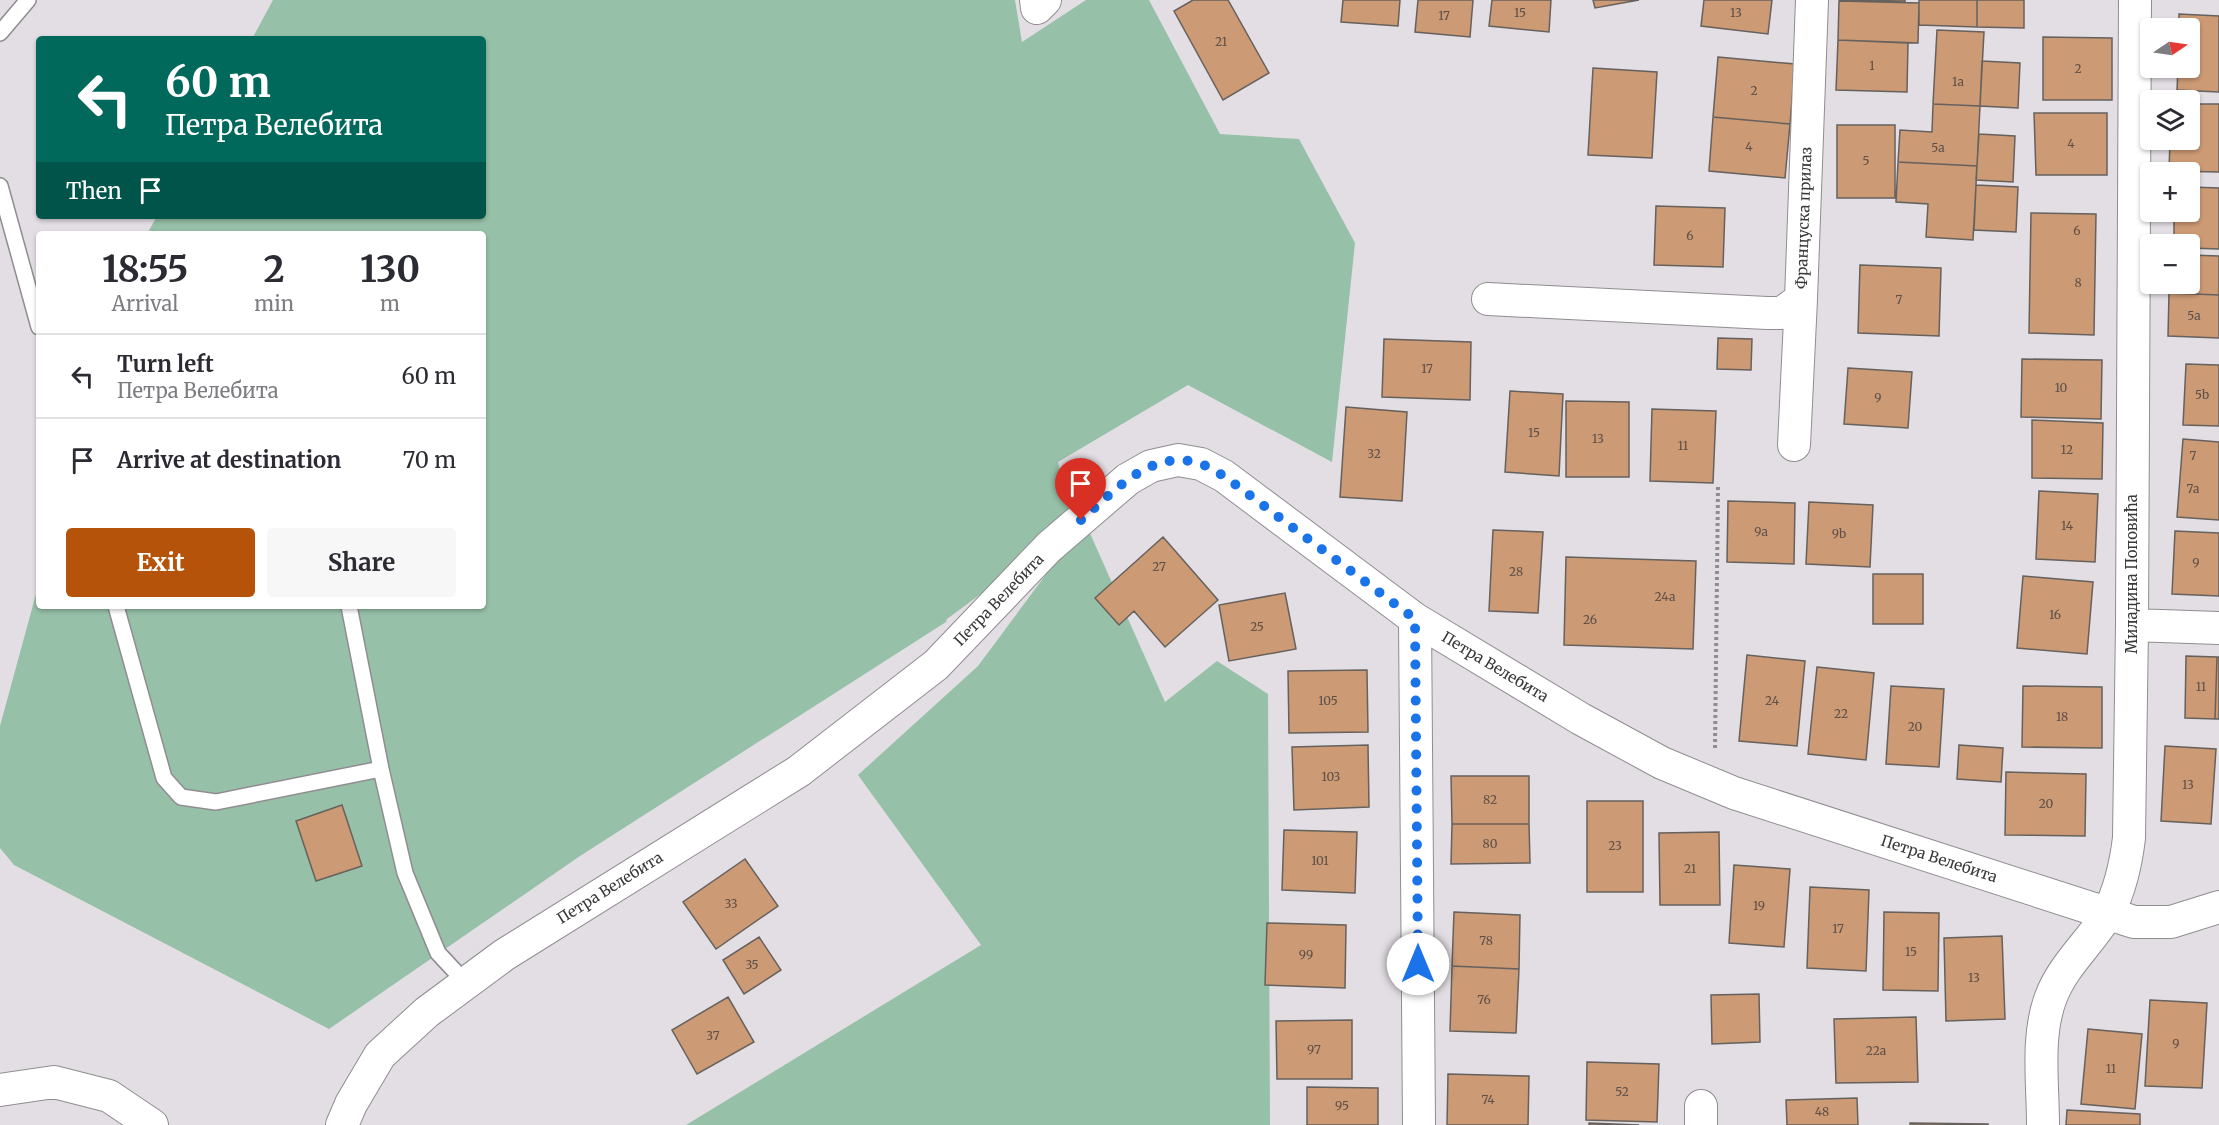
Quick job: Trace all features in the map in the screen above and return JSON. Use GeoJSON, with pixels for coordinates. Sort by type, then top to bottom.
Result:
{"type":"FeatureCollection","features":[{"type":"Feature","properties":{"kind":"street"},"geometry":{"type":"LineString","coordinates":[[1036,0],[1037,8],[1046,0]]}},
{"type":"Feature","properties":{"kind":"street","name":"Француска прилаз"},"geometry":{"type":"LineString","coordinates":[[1488,299],[1782,313],[1801,299],[1812,0]]}},
{"type":"Feature","properties":{"kind":"street","name":"Миладина Поповића"},"geometry":{"type":"LineString","coordinates":[[2043,1125],[2042,1038],[2047,1009],[2058,982],[2107,914],[2121,878],[2129,838],[2135,0]]}},
{"type":"Feature","properties":{"kind":"street"},"geometry":{"type":"LineString","coordinates":[[1794,445],[1801,299]]}},
{"type":"Feature","properties":{"kind":"street","name":"Петра Велебита"},"geometry":{"type":"LineString","coordinates":[[342,1125],[351,1104],[380,1055],[427,1012],[504,955],[799,771],[936,665],[1049,547],[1128,480],[1151,466],[1164,462],[1189,460],[1224,476],[1415,619],[1581,719],[1662,763],[1714,784],[2134,922],[2171,922],[2219,907]]}},
{"type":"Feature","properties":{"kind":"street"},"geometry":{"type":"LineString","coordinates":[[1415,619],[1419,1125]]}},
{"type":"Feature","properties":{"kind":"street"},"geometry":{"type":"LineString","coordinates":[[2132,625],[2219,628]]}},
{"type":"Feature","properties":{"kind":"street"},"geometry":{"type":"LineString","coordinates":[[0,1090],[54,1082],[109,1096],[152,1125]]}},
{"type":"Feature","properties":{"kind":"lane"},"geometry":{"type":"LineString","coordinates":[[0,33],[28,0]]}},
{"type":"Feature","properties":{"kind":"lane"},"geometry":{"type":"LineString","coordinates":[[0,186],[36,316]]}},
{"type":"Feature","properties":{"kind":"lane"},"geometry":{"type":"LineString","coordinates":[[117,609],[164,778],[181,797],[216,802],[381,769]]}},
{"type":"Feature","properties":{"kind":"lane"},"geometry":{"type":"LineString","coordinates":[[351,609],[381,769],[405,873],[438,953],[466,983]]}},
{"type":"Feature","properties":{"kind":"path"},"geometry":{"type":"LineString","coordinates":[[1714,784],[1718,487]]}},
{"type":"Feature","properties":{"kind":"green space"},"geometry":{"type":"Polygon","coordinates":[[[273,0],[1015,0],[1022,42],[1086,0],[1149,0],[1220,134],[1299,139],[1355,243],[1332,462],[1188,385],[1058,462],[1070,517],[1001,579],[946,622],[580,856],[329,1029],[14,865],[0,848],[0,726],[36,594],[36,609],[486,609],[486,231],[149,231],[155,219],[486,219],[486,36],[254,36],[273,0]]]}},
{"type":"Feature","properties":{"kind":"green space"},"geometry":{"type":"Polygon","coordinates":[[[1085,522],[1165,702],[1217,661],[1268,694],[1270,1125],[686,1125],[981,945],[858,775],[978,666],[1085,522]]]}},
{"type":"Feature","properties":{"kind":"building"},"geometry":{"type":"Polygon","coordinates":[[[1193,0],[1228,0],[1269,73],[1223,100],[1174,11],[1193,0]]]}},
{"type":"Feature","properties":{"kind":"building"},"geometry":{"type":"Polygon","coordinates":[[[1343,0],[1400,0],[1398,26],[1341,22],[1343,0]]]}},
{"type":"Feature","properties":{"kind":"building"},"geometry":{"type":"Polygon","coordinates":[[[1418,0],[1473,0],[1470,37],[1415,32],[1418,0]]]}},
{"type":"Feature","properties":{"kind":"building"},"geometry":{"type":"Polygon","coordinates":[[[1492,0],[1551,0],[1549,32],[1489,26],[1492,0]]]}},
{"type":"Feature","properties":{"kind":"building"},"geometry":{"type":"Polygon","coordinates":[[[1593,0],[1639,0],[1595,8],[1593,0]]]}},
{"type":"Feature","properties":{"kind":"building"},"geometry":{"type":"Polygon","coordinates":[[[1704,0],[1772,0],[1768,34],[1701,26],[1704,0]]]}},
{"type":"Feature","properties":{"kind":"building"},"geometry":{"type":"Polygon","coordinates":[[[1839,0],[1905,0],[1905,2],[1839,0]]]}},
{"type":"Feature","properties":{"kind":"building"},"geometry":{"type":"Polygon","coordinates":[[[1919,0],[1977,0],[1977,27],[1919,25],[1919,0]]]}},
{"type":"Feature","properties":{"kind":"building"},"geometry":{"type":"Polygon","coordinates":[[[1977,0],[2024,0],[2024,28],[1977,27],[1977,0]]]}},
{"type":"Feature","properties":{"kind":"building"},"geometry":{"type":"Polygon","coordinates":[[[1839,1],[1919,3],[1918,43],[1838,40],[1839,1]]]}},
{"type":"Feature","properties":{"kind":"building"},"geometry":{"type":"Polygon","coordinates":[[[2179,14],[2219,16],[2219,92],[2177,90],[2178,78],[2200,78],[2200,18],[2179,18],[2179,14]]]}},
{"type":"Feature","properties":{"kind":"building"},"geometry":{"type":"Polygon","coordinates":[[[1937,30],[1984,32],[1980,106],[1933,104],[1937,30]]]}},
{"type":"Feature","properties":{"kind":"building"},"geometry":{"type":"Polygon","coordinates":[[[2043,37],[2112,38],[2112,100],[2043,100],[2043,37]]]}},
{"type":"Feature","properties":{"kind":"building"},"geometry":{"type":"Polygon","coordinates":[[[1838,40],[1908,43],[1907,92],[1836,90],[1838,40]]]}},
{"type":"Feature","properties":{"kind":"building"},"geometry":{"type":"Polygon","coordinates":[[[1718,57],[1795,64],[1790,124],[1713,117],[1718,57]]]}},
{"type":"Feature","properties":{"kind":"building"},"geometry":{"type":"Polygon","coordinates":[[[1982,61],[2020,63],[2018,108],[1980,106],[1982,61]]]}},
{"type":"Feature","properties":{"kind":"building"},"geometry":{"type":"Polygon","coordinates":[[[1593,68],[1657,72],[1652,158],[1588,155],[1593,68]]]}},
{"type":"Feature","properties":{"kind":"building"},"geometry":{"type":"Polygon","coordinates":[[[1933,104],[1980,106],[1977,166],[1898,162],[1900,130],[1932,132],[1933,104]]]}},
{"type":"Feature","properties":{"kind":"building"},"geometry":{"type":"Polygon","coordinates":[[[2200,104],[2219,104],[2219,172],[2200,172],[2200,162],[2169,162],[2170,150],[2200,150],[2200,104]]]}},
{"type":"Feature","properties":{"kind":"building"},"geometry":{"type":"Polygon","coordinates":[[[2034,113],[2107,113],[2107,175],[2036,175],[2034,113]]]}},
{"type":"Feature","properties":{"kind":"building"},"geometry":{"type":"Polygon","coordinates":[[[1713,117],[1790,124],[1785,178],[1709,171],[1713,117]]]}},
{"type":"Feature","properties":{"kind":"building"},"geometry":{"type":"Polygon","coordinates":[[[1837,125],[1895,125],[1895,198],[1837,198],[1837,125]]]}},
{"type":"Feature","properties":{"kind":"building"},"geometry":{"type":"Polygon","coordinates":[[[1979,134],[2015,136],[2013,182],[1976,180],[1979,134]]]}},
{"type":"Feature","properties":{"kind":"building"},"geometry":{"type":"Polygon","coordinates":[[[1898,162],[1977,166],[1973,240],[1926,237],[1928,204],[1896,202],[1898,162]]]}},
{"type":"Feature","properties":{"kind":"building"},"geometry":{"type":"Polygon","coordinates":[[[1976,185],[2018,187],[2016,232],[1974,230],[1976,185]]]}},
{"type":"Feature","properties":{"kind":"building"},"geometry":{"type":"Polygon","coordinates":[[[2200,187],[2219,188],[2219,249],[2200,248],[2200,234],[2174,234],[2174,222],[2200,222],[2200,187]]]}},
{"type":"Feature","properties":{"kind":"building"},"geometry":{"type":"Polygon","coordinates":[[[1656,206],[1725,208],[1723,267],[1654,265],[1656,206]]]}},
{"type":"Feature","properties":{"kind":"building"},"geometry":{"type":"Polygon","coordinates":[[[2031,213],[2096,214],[2094,335],[2029,333],[2031,213]]]}},
{"type":"Feature","properties":{"kind":"building"},"geometry":{"type":"Polygon","coordinates":[[[2200,255],[2219,256],[2219,295],[2194,294],[2200,294],[2200,255]]]}},
{"type":"Feature","properties":{"kind":"building"},"geometry":{"type":"Polygon","coordinates":[[[1860,265],[1941,268],[1939,336],[1858,333],[1860,265]]]}},
{"type":"Feature","properties":{"kind":"building"},"geometry":{"type":"Polygon","coordinates":[[[2169,294],[2219,295],[2219,338],[2168,336],[2169,294]]]}},
{"type":"Feature","properties":{"kind":"building"},"geometry":{"type":"Polygon","coordinates":[[[1718,338],[1752,339],[1751,370],[1717,369],[1718,338]]]}},
{"type":"Feature","properties":{"kind":"building"},"geometry":{"type":"Polygon","coordinates":[[[1384,339],[1471,342],[1470,400],[1382,397],[1384,339]]]}},
{"type":"Feature","properties":{"kind":"building"},"geometry":{"type":"Polygon","coordinates":[[[2022,359],[2102,360],[2101,419],[2021,417],[2022,359]]]}},
{"type":"Feature","properties":{"kind":"building"},"geometry":{"type":"Polygon","coordinates":[[[2186,364],[2219,365],[2219,426],[2183,425],[2186,364]]]}},
{"type":"Feature","properties":{"kind":"building"},"geometry":{"type":"Polygon","coordinates":[[[1848,368],[1912,372],[1908,428],[1844,424],[1848,368]]]}},
{"type":"Feature","properties":{"kind":"building"},"geometry":{"type":"Polygon","coordinates":[[[1510,391],[1563,394],[1559,476],[1505,472],[1510,391]]]}},
{"type":"Feature","properties":{"kind":"building"},"geometry":{"type":"Polygon","coordinates":[[[1566,401],[1629,402],[1629,477],[1566,477],[1566,401]]]}},
{"type":"Feature","properties":{"kind":"building"},"geometry":{"type":"Polygon","coordinates":[[[1346,407],[1407,412],[1402,501],[1340,497],[1346,407]]]}},
{"type":"Feature","properties":{"kind":"building"},"geometry":{"type":"Polygon","coordinates":[[[1652,409],[1716,411],[1713,483],[1650,481],[1652,409]]]}},
{"type":"Feature","properties":{"kind":"building"},"geometry":{"type":"Polygon","coordinates":[[[2032,420],[2103,423],[2102,479],[2032,478],[2032,420]]]}},
{"type":"Feature","properties":{"kind":"building"},"geometry":{"type":"Polygon","coordinates":[[[2183,439],[2219,442],[2219,520],[2177,517],[2183,439]]]}},
{"type":"Feature","properties":{"kind":"building"},"geometry":{"type":"Polygon","coordinates":[[[2039,491],[2098,494],[2095,562],[2036,559],[2039,491]]]}},
{"type":"Feature","properties":{"kind":"building"},"geometry":{"type":"Polygon","coordinates":[[[1728,501],[1795,503],[1794,564],[1727,562],[1728,501]]]}},
{"type":"Feature","properties":{"kind":"building"},"geometry":{"type":"Polygon","coordinates":[[[1809,502],[1873,505],[1870,567],[1806,564],[1809,502]]]}},
{"type":"Feature","properties":{"kind":"building"},"geometry":{"type":"Polygon","coordinates":[[[1493,530],[1543,532],[1538,613],[1489,611],[1493,530]]]}},
{"type":"Feature","properties":{"kind":"building"},"geometry":{"type":"Polygon","coordinates":[[[2175,531],[2219,533],[2219,596],[2172,594],[2175,531]]]}},
{"type":"Feature","properties":{"kind":"building"},"geometry":{"type":"Polygon","coordinates":[[[1163,537],[1218,600],[1165,647],[1134,611],[1119,625],[1095,598],[1163,537]]]}},
{"type":"Feature","properties":{"kind":"building"},"geometry":{"type":"Polygon","coordinates":[[[1566,557],[1696,561],[1693,649],[1564,645],[1566,557]]]}},
{"type":"Feature","properties":{"kind":"building"},"geometry":{"type":"Polygon","coordinates":[[[1873,574],[1923,574],[1923,624],[1873,624],[1873,574]]]}},
{"type":"Feature","properties":{"kind":"building"},"geometry":{"type":"Polygon","coordinates":[[[2023,576],[2093,582],[2087,654],[2017,648],[2023,576]]]}},
{"type":"Feature","properties":{"kind":"building"},"geometry":{"type":"Polygon","coordinates":[[[1285,593],[1296,649],[1229,661],[1219,605],[1285,593]]]}},
{"type":"Feature","properties":{"kind":"building"},"geometry":{"type":"Polygon","coordinates":[[[1747,655],[1805,661],[1797,746],[1739,741],[1747,655]]]}},
{"type":"Feature","properties":{"kind":"building"},"geometry":{"type":"Polygon","coordinates":[[[2186,656],[2217,657],[2215,719],[2185,718],[2186,656]]]}},
{"type":"Feature","properties":{"kind":"building"},"geometry":{"type":"Polygon","coordinates":[[[2217,657],[2219,657],[2219,719],[2215,719],[2217,657]]]}},
{"type":"Feature","properties":{"kind":"building"},"geometry":{"type":"Polygon","coordinates":[[[1817,667],[1874,673],[1866,760],[1808,754],[1817,667]]]}},
{"type":"Feature","properties":{"kind":"building"},"geometry":{"type":"Polygon","coordinates":[[[1367,670],[1368,732],[1289,733],[1288,671],[1367,670]]]}},
{"type":"Feature","properties":{"kind":"building"},"geometry":{"type":"Polygon","coordinates":[[[1891,686],[1944,689],[1939,767],[1886,764],[1891,686]]]}},
{"type":"Feature","properties":{"kind":"building"},"geometry":{"type":"Polygon","coordinates":[[[2023,686],[2102,687],[2102,748],[2022,747],[2023,686]]]}},
{"type":"Feature","properties":{"kind":"building"},"geometry":{"type":"Polygon","coordinates":[[[1368,745],[1369,807],[1294,810],[1292,747],[1368,745]]]}},
{"type":"Feature","properties":{"kind":"building"},"geometry":{"type":"Polygon","coordinates":[[[1959,745],[2003,748],[2001,782],[1957,779],[1959,745]]]}},
{"type":"Feature","properties":{"kind":"building"},"geometry":{"type":"Polygon","coordinates":[[[2165,746],[2216,749],[2211,824],[2161,821],[2165,746]]]}},
{"type":"Feature","properties":{"kind":"building"},"geometry":{"type":"Polygon","coordinates":[[[2006,772],[2086,774],[2085,836],[2005,835],[2006,772]]]}},
{"type":"Feature","properties":{"kind":"building"},"geometry":{"type":"Polygon","coordinates":[[[1451,776],[1529,776],[1529,824],[1452,824],[1451,776]]]}},
{"type":"Feature","properties":{"kind":"building"},"geometry":{"type":"Polygon","coordinates":[[[1587,801],[1643,801],[1643,892],[1587,892],[1587,801]]]}},
{"type":"Feature","properties":{"kind":"building"},"geometry":{"type":"Polygon","coordinates":[[[342,805],[362,866],[316,881],[296,821],[342,805]]]}},
{"type":"Feature","properties":{"kind":"building"},"geometry":{"type":"Polygon","coordinates":[[[1452,824],[1529,824],[1530,863],[1451,864],[1452,824]]]}},
{"type":"Feature","properties":{"kind":"building"},"geometry":{"type":"Polygon","coordinates":[[[1284,830],[1357,832],[1355,893],[1282,890],[1284,830]]]}},
{"type":"Feature","properties":{"kind":"building"},"geometry":{"type":"Polygon","coordinates":[[[1719,832],[1720,905],[1660,905],[1659,833],[1719,832]]]}},
{"type":"Feature","properties":{"kind":"building"},"geometry":{"type":"Polygon","coordinates":[[[745,859],[778,906],[716,949],[683,902],[745,859]]]}},
{"type":"Feature","properties":{"kind":"building"},"geometry":{"type":"Polygon","coordinates":[[[1734,865],[1790,869],[1784,947],[1729,943],[1734,865]]]}},
{"type":"Feature","properties":{"kind":"building"},"geometry":{"type":"Polygon","coordinates":[[[1810,887],[1869,890],[1866,971],[1807,968],[1810,887]]]}},
{"type":"Feature","properties":{"kind":"building"},"geometry":{"type":"Polygon","coordinates":[[[1454,912],[1520,915],[1519,969],[1452,966],[1454,912]]]}},
{"type":"Feature","properties":{"kind":"building"},"geometry":{"type":"Polygon","coordinates":[[[1884,912],[1939,913],[1938,991],[1883,990],[1884,912]]]}},
{"type":"Feature","properties":{"kind":"building"},"geometry":{"type":"Polygon","coordinates":[[[1267,923],[1346,925],[1345,988],[1265,985],[1267,923]]]}},
{"type":"Feature","properties":{"kind":"building"},"geometry":{"type":"Polygon","coordinates":[[[2002,936],[2005,1019],[1946,1021],[1944,938],[2002,936]]]}},
{"type":"Feature","properties":{"kind":"building"},"geometry":{"type":"Polygon","coordinates":[[[759,937],[781,970],[744,994],[723,960],[759,937]]]}},
{"type":"Feature","properties":{"kind":"building"},"geometry":{"type":"Polygon","coordinates":[[[1452,966],[1519,969],[1516,1033],[1450,1031],[1452,966]]]}},
{"type":"Feature","properties":{"kind":"building"},"geometry":{"type":"Polygon","coordinates":[[[1759,994],[1760,1042],[1712,1044],[1711,995],[1759,994]]]}},
{"type":"Feature","properties":{"kind":"building"},"geometry":{"type":"Polygon","coordinates":[[[728,997],[754,1042],[697,1074],[672,1030],[728,997]]]}},
{"type":"Feature","properties":{"kind":"building"},"geometry":{"type":"Polygon","coordinates":[[[2150,1000],[2207,1003],[2202,1088],[2145,1086],[2150,1000]]]}},
{"type":"Feature","properties":{"kind":"building"},"geometry":{"type":"Polygon","coordinates":[[[1916,1017],[1918,1082],[1836,1083],[1834,1019],[1916,1017]]]}},
{"type":"Feature","properties":{"kind":"building"},"geometry":{"type":"Polygon","coordinates":[[[1352,1020],[1352,1079],[1277,1079],[1276,1021],[1352,1020]]]}},
{"type":"Feature","properties":{"kind":"building"},"geometry":{"type":"Polygon","coordinates":[[[2088,1029],[2142,1034],[2135,1109],[2081,1104],[2088,1029]]]}},
{"type":"Feature","properties":{"kind":"building"},"geometry":{"type":"Polygon","coordinates":[[[1587,1062],[1659,1064],[1657,1122],[1586,1120],[1587,1062]]]}},
{"type":"Feature","properties":{"kind":"building"},"geometry":{"type":"Polygon","coordinates":[[[1448,1074],[1529,1076],[1528,1125],[1447,1125],[1448,1074]]]}},
{"type":"Feature","properties":{"kind":"building"},"geometry":{"type":"Polygon","coordinates":[[[1307,1087],[1378,1088],[1378,1125],[1307,1125],[1307,1087]]]}},
{"type":"Feature","properties":{"kind":"building"},"geometry":{"type":"Polygon","coordinates":[[[1857,1098],[1858,1125],[1787,1125],[1786,1100],[1857,1098]]]}},
{"type":"Feature","properties":{"kind":"building"},"geometry":{"type":"Polygon","coordinates":[[[2067,1110],[2140,1114],[2140,1125],[2066,1125],[2067,1110]]]}},
{"type":"Feature","properties":{"kind":"building"},"geometry":{"type":"Polygon","coordinates":[[[1589,1123],[1639,1125],[1589,1125],[1589,1123]]]}},
{"type":"Feature","properties":{"kind":"building"},"geometry":{"type":"Polygon","coordinates":[[[1910,1123],[1988,1124],[1988,1125],[1910,1125],[1910,1123]]]}},
{"type":"Feature","properties":{"kind":"route"},"geometry":{"type":"LineString","coordinates":[[1081,520],[1128,480],[1151,466],[1164,462],[1189,460],[1224,476],[1415,619],[1418,964]]}}]}
